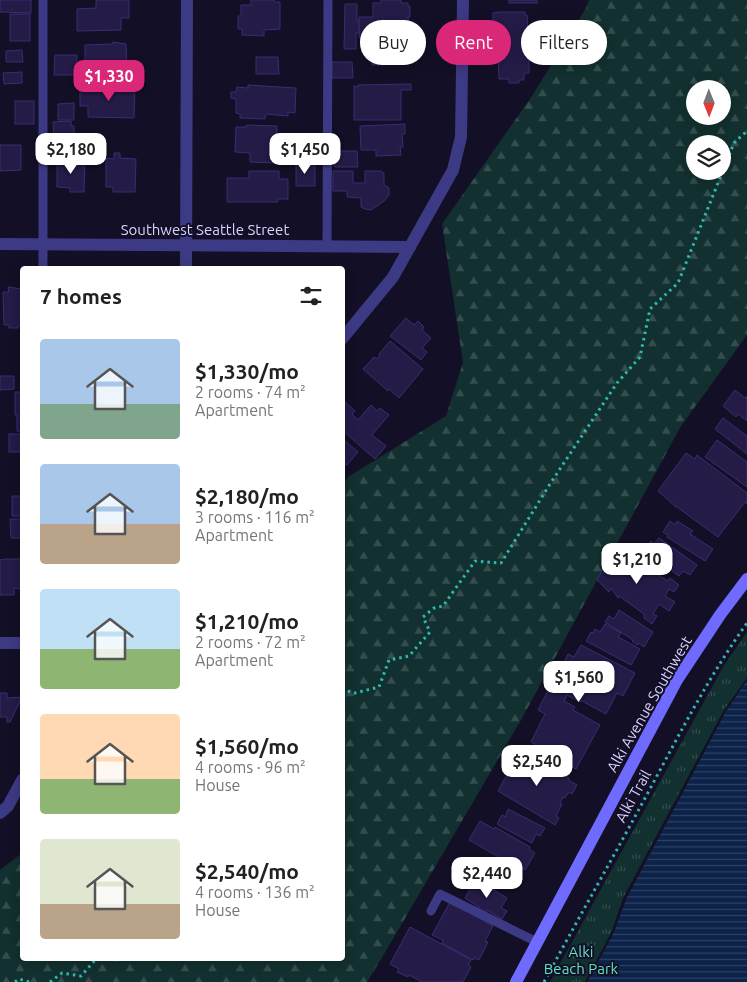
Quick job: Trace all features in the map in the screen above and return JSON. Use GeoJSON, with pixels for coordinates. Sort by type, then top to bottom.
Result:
{"type":"FeatureCollection","features":[{"type":"Feature","properties":{"kind":"main road","name":"Alki Avenue Southwest"},"geometry":{"type":"LineString","coordinates":[[516,982],[677,680],[720,615],[747,580]]}},
{"type":"Feature","properties":{"kind":"street"},"geometry":{"type":"LineString","coordinates":[[186,266],[187,0]]}},
{"type":"Feature","properties":{"kind":"street"},"geometry":{"type":"LineString","coordinates":[[345,335],[393,277],[453,170],[461,137],[463,0]]}},
{"type":"Feature","properties":{"kind":"street","name":"Southwest Seattle Street"},"geometry":{"type":"LineString","coordinates":[[0,244],[410,247]]}},
{"type":"Feature","properties":{"kind":"street"},"geometry":{"type":"LineString","coordinates":[[0,643],[20,643]]}},
{"type":"Feature","properties":{"kind":"street"},"geometry":{"type":"LineString","coordinates":[[0,813],[8,806],[20,784]]}},
{"type":"Feature","properties":{"kind":"lane"},"geometry":{"type":"LineString","coordinates":[[43,0],[43,266]]}},
{"type":"Feature","properties":{"kind":"lane"},"geometry":{"type":"LineString","coordinates":[[326,246],[328,0]]}},
{"type":"Feature","properties":{"kind":"lane"},"geometry":{"type":"LineString","coordinates":[[431,911],[440,894],[537,942]]}},
{"type":"Feature","properties":{"kind":"path"},"geometry":{"type":"LineString","coordinates":[[345,691],[355,693],[379,688],[389,660],[409,656],[430,632],[423,617],[434,608],[444,606],[475,561],[500,563],[617,383],[640,357],[650,309],[678,283],[734,144],[747,131]]}},
{"type":"Feature","properties":{"kind":"path","name":"Alki Trail"},"geometry":{"type":"LineString","coordinates":[[544,982],[700,696],[728,649],[747,623]]}},
{"type":"Feature","properties":{"kind":"path"},"geometry":{"type":"LineString","coordinates":[[50,982],[62,973],[81,976],[94,961]]}},
{"type":"Feature","properties":{"kind":"path"},"geometry":{"type":"LineString","coordinates":[[15,982],[19,979],[29,982]]}},
{"type":"Feature","properties":{"kind":"green space"},"geometry":{"type":"Polygon","coordinates":[[[589,0],[747,0],[747,335],[681,426],[521,720],[367,982],[0,982],[0,870],[20,855],[20,961],[345,961],[345,482],[348,477],[446,416],[463,362],[442,224],[532,96],[551,65],[607,65],[607,20],[579,20],[589,0]]]}},
{"type":"Feature","properties":{"kind":"green space","name":"Alki Beach Park"},"geometry":{"type":"Polygon","coordinates":[[[747,632],[747,680],[726,711],[626,899],[614,932],[587,982],[550,982],[723,667],[747,632]]]}},
{"type":"Feature","properties":{"kind":"water"},"geometry":{"type":"Polygon","coordinates":[[[747,680],[747,982],[587,982],[614,932],[626,899],[726,711],[747,680]]]}},
{"type":"Feature","properties":{"kind":"pier"},"geometry":{"type":"Polygon","coordinates":[[[747,678],[726,711],[626,899],[614,932],[587,982],[585,982],[612,931],[623,898],[724,710],[747,678]]]}},
{"type":"Feature","properties":{"kind":"building"},"geometry":{"type":"Polygon","coordinates":[[[0,0],[31,0],[31,13],[0,12],[0,0]]]}},
{"type":"Feature","properties":{"kind":"building"},"geometry":{"type":"Polygon","coordinates":[[[96,0],[129,0],[129,18],[121,18],[121,30],[77,31],[77,9],[96,8],[96,0]]]}},
{"type":"Feature","properties":{"kind":"building"},"geometry":{"type":"Polygon","coordinates":[[[251,0],[274,0],[274,2],[280,2],[280,29],[264,30],[264,36],[242,35],[242,29],[238,29],[238,16],[241,16],[241,5],[251,5],[251,0]]]}},
{"type":"Feature","properties":{"kind":"building"},"geometry":{"type":"Polygon","coordinates":[[[381,0],[401,0],[401,3],[408,3],[408,6],[410,6],[410,17],[408,17],[408,20],[360,20],[359,37],[359,17],[373,17],[373,3],[381,3],[381,0]]]}},
{"type":"Feature","properties":{"kind":"building"},"geometry":{"type":"Polygon","coordinates":[[[509,0],[537,0],[537,3],[509,3],[509,0]]]}},
{"type":"Feature","properties":{"kind":"building"},"geometry":{"type":"Polygon","coordinates":[[[345,4],[357,4],[359,33],[356,33],[356,49],[344,49],[345,4]]]}},
{"type":"Feature","properties":{"kind":"building"},"geometry":{"type":"Polygon","coordinates":[[[525,12],[525,15],[527,15],[527,20],[521,20],[521,65],[529,65],[529,73],[524,73],[524,80],[519,80],[519,83],[509,83],[509,79],[499,79],[498,65],[511,65],[511,20],[493,20],[493,13],[525,12]]]}},
{"type":"Feature","properties":{"kind":"building"},"geometry":{"type":"Polygon","coordinates":[[[10,14],[30,14],[30,41],[10,41],[10,14]]]}},
{"type":"Feature","properties":{"kind":"building"},"geometry":{"type":"Polygon","coordinates":[[[113,42],[126,44],[127,72],[85,73],[85,45],[113,44],[113,42]]]}},
{"type":"Feature","properties":{"kind":"building"},"geometry":{"type":"Polygon","coordinates":[[[22,50],[23,62],[6,62],[6,51],[22,50]]]}},
{"type":"Feature","properties":{"kind":"building"},"geometry":{"type":"Polygon","coordinates":[[[55,55],[77,55],[76,75],[54,75],[55,55]]]}},
{"type":"Feature","properties":{"kind":"building"},"geometry":{"type":"Polygon","coordinates":[[[256,57],[278,57],[279,74],[256,74],[256,57]]]}},
{"type":"Feature","properties":{"kind":"building"},"geometry":{"type":"Polygon","coordinates":[[[332,62],[352,62],[353,78],[332,78],[332,62]]]}},
{"type":"Feature","properties":{"kind":"building"},"geometry":{"type":"Polygon","coordinates":[[[22,72],[22,83],[4,84],[3,73],[22,72]]]}},
{"type":"Feature","properties":{"kind":"building"},"geometry":{"type":"Polygon","coordinates":[[[411,84],[411,90],[401,90],[401,120],[354,120],[354,86],[411,84]]]}},
{"type":"Feature","properties":{"kind":"building"},"geometry":{"type":"Polygon","coordinates":[[[248,85],[296,88],[295,113],[288,112],[288,116],[266,114],[265,119],[240,118],[240,114],[236,113],[236,99],[231,98],[231,92],[236,92],[237,87],[248,88],[248,85]]]}},
{"type":"Feature","properties":{"kind":"building"},"geometry":{"type":"Polygon","coordinates":[[[113,86],[135,86],[134,118],[88,117],[88,106],[80,106],[80,88],[113,88],[113,86]]]}},
{"type":"Feature","properties":{"kind":"building"},"geometry":{"type":"Polygon","coordinates":[[[15,101],[34,101],[34,124],[15,124],[15,101]]]}},
{"type":"Feature","properties":{"kind":"building"},"geometry":{"type":"Polygon","coordinates":[[[74,103],[74,120],[58,120],[58,104],[74,103]]]}},
{"type":"Feature","properties":{"kind":"building"},"geometry":{"type":"Polygon","coordinates":[[[71,121],[71,126],[74,126],[74,139],[54,139],[53,122],[71,121]]]}},
{"type":"Feature","properties":{"kind":"building"},"geometry":{"type":"Polygon","coordinates":[[[405,124],[405,134],[402,134],[403,147],[400,147],[401,155],[376,156],[376,150],[361,150],[360,126],[405,124]]]}},
{"type":"Feature","properties":{"kind":"building"},"geometry":{"type":"Polygon","coordinates":[[[247,125],[277,126],[276,163],[250,162],[250,153],[235,152],[236,127],[246,127],[247,125]]]}},
{"type":"Feature","properties":{"kind":"building"},"geometry":{"type":"Polygon","coordinates":[[[291,143],[313,143],[313,163],[291,164],[291,143]]]}},
{"type":"Feature","properties":{"kind":"building"},"geometry":{"type":"Polygon","coordinates":[[[0,145],[21,145],[21,170],[0,171],[0,145]]]}},
{"type":"Feature","properties":{"kind":"building"},"geometry":{"type":"Polygon","coordinates":[[[335,151],[357,151],[358,167],[335,167],[335,151]]]}},
{"type":"Feature","properties":{"kind":"building"},"geometry":{"type":"Polygon","coordinates":[[[114,153],[120,153],[120,158],[136,159],[135,192],[113,192],[113,187],[106,187],[106,158],[114,159],[114,153]]]}},
{"type":"Feature","properties":{"kind":"building"},"geometry":{"type":"Polygon","coordinates":[[[63,158],[68,158],[68,160],[85,160],[84,192],[70,192],[70,188],[57,187],[57,160],[63,160],[63,158]]]}},
{"type":"Feature","properties":{"kind":"building"},"geometry":{"type":"Polygon","coordinates":[[[296,164],[315,165],[315,186],[296,186],[296,164]]]}},
{"type":"Feature","properties":{"kind":"building"},"geometry":{"type":"Polygon","coordinates":[[[249,171],[279,171],[279,179],[288,179],[288,199],[278,199],[278,202],[227,202],[227,178],[249,178],[249,171]]]}},
{"type":"Feature","properties":{"kind":"building"},"geometry":{"type":"Polygon","coordinates":[[[333,171],[353,171],[353,183],[365,183],[365,171],[381,171],[384,173],[384,185],[389,188],[389,195],[371,210],[365,209],[361,207],[361,198],[347,197],[347,191],[333,191],[333,171]]]}},
{"type":"Feature","properties":{"kind":"building"},"geometry":{"type":"Polygon","coordinates":[[[8,287],[20,289],[20,326],[18,328],[9,328],[9,325],[4,325],[3,292],[9,292],[8,287]]]}},
{"type":"Feature","properties":{"kind":"building"},"geometry":{"type":"Polygon","coordinates":[[[406,318],[414,325],[418,321],[424,327],[422,330],[431,338],[422,348],[427,352],[421,360],[390,336],[406,318]]]}},
{"type":"Feature","properties":{"kind":"building"},"geometry":{"type":"Polygon","coordinates":[[[390,341],[423,369],[399,398],[363,369],[374,357],[377,359],[390,341]]]}},
{"type":"Feature","properties":{"kind":"building"},"geometry":{"type":"Polygon","coordinates":[[[0,376],[14,376],[14,389],[0,390],[0,376]]]}},
{"type":"Feature","properties":{"kind":"building"},"geometry":{"type":"Polygon","coordinates":[[[735,390],[745,398],[747,396],[747,421],[738,414],[736,417],[723,406],[735,390]]]}},
{"type":"Feature","properties":{"kind":"building"},"geometry":{"type":"Polygon","coordinates":[[[15,392],[20,392],[20,431],[17,431],[17,415],[15,415],[15,392]]]}},
{"type":"Feature","properties":{"kind":"building"},"geometry":{"type":"Polygon","coordinates":[[[345,402],[355,411],[352,414],[358,420],[371,405],[377,411],[380,408],[389,415],[372,435],[386,446],[375,459],[345,433],[345,402]]]}},
{"type":"Feature","properties":{"kind":"building"},"geometry":{"type":"Polygon","coordinates":[[[723,418],[747,436],[747,454],[715,429],[723,418]]]}},
{"type":"Feature","properties":{"kind":"building"},"geometry":{"type":"Polygon","coordinates":[[[9,434],[20,434],[20,452],[9,452],[9,434]]]}},
{"type":"Feature","properties":{"kind":"building"},"geometry":{"type":"Polygon","coordinates":[[[717,440],[747,462],[747,487],[705,457],[717,440]]]}},
{"type":"Feature","properties":{"kind":"building"},"geometry":{"type":"Polygon","coordinates":[[[345,441],[358,452],[347,465],[345,464],[345,441]]]}},
{"type":"Feature","properties":{"kind":"building"},"geometry":{"type":"Polygon","coordinates":[[[686,453],[695,459],[697,455],[747,493],[747,504],[745,502],[718,537],[676,507],[658,491],[686,453]]]}},
{"type":"Feature","properties":{"kind":"building"},"geometry":{"type":"Polygon","coordinates":[[[12,496],[20,496],[20,516],[12,516],[12,496]]]}},
{"type":"Feature","properties":{"kind":"building"},"geometry":{"type":"Polygon","coordinates":[[[10,519],[20,519],[20,538],[11,538],[10,519]]]}},
{"type":"Feature","properties":{"kind":"building"},"geometry":{"type":"Polygon","coordinates":[[[670,521],[675,525],[677,521],[693,531],[690,534],[713,549],[705,561],[667,537],[668,535],[663,532],[670,521]]]}},
{"type":"Feature","properties":{"kind":"building"},"geometry":{"type":"Polygon","coordinates":[[[659,538],[697,565],[690,575],[683,571],[679,576],[648,554],[653,548],[648,544],[651,541],[654,544],[659,538]]]}},
{"type":"Feature","properties":{"kind":"building"},"geometry":{"type":"Polygon","coordinates":[[[619,549],[636,558],[636,561],[645,563],[644,568],[649,569],[668,581],[670,578],[679,585],[674,592],[669,589],[665,596],[675,602],[669,611],[659,604],[653,614],[657,616],[652,624],[644,618],[644,614],[619,596],[618,598],[611,588],[609,592],[597,580],[619,549]]]}},
{"type":"Feature","properties":{"kind":"building"},"geometry":{"type":"Polygon","coordinates":[[[20,559],[20,589],[14,588],[14,595],[0,595],[0,560],[20,559]]]}},
{"type":"Feature","properties":{"kind":"building"},"geometry":{"type":"Polygon","coordinates":[[[619,610],[653,632],[644,647],[638,643],[637,645],[633,640],[605,622],[609,616],[614,619],[619,610]]]}},
{"type":"Feature","properties":{"kind":"building"},"geometry":{"type":"Polygon","coordinates":[[[605,624],[621,633],[618,637],[640,649],[631,665],[586,641],[591,632],[593,633],[595,629],[600,632],[605,624]]]}},
{"type":"Feature","properties":{"kind":"building"},"geometry":{"type":"Polygon","coordinates":[[[581,645],[635,673],[623,696],[617,693],[606,714],[567,695],[564,701],[575,707],[573,710],[600,725],[576,769],[564,763],[566,761],[531,742],[545,714],[538,710],[557,673],[564,677],[566,674],[560,671],[568,654],[574,657],[581,645]]]}},
{"type":"Feature","properties":{"kind":"building"},"geometry":{"type":"Polygon","coordinates":[[[0,693],[7,693],[7,698],[20,697],[20,701],[10,722],[7,722],[7,717],[0,717],[0,693]]]}},
{"type":"Feature","properties":{"kind":"building"},"geometry":{"type":"Polygon","coordinates":[[[520,751],[569,778],[568,780],[577,785],[572,794],[569,792],[565,798],[563,797],[556,816],[559,818],[555,825],[498,791],[520,751]]]}},
{"type":"Feature","properties":{"kind":"building"},"geometry":{"type":"Polygon","coordinates":[[[508,809],[545,828],[540,836],[536,834],[532,843],[497,824],[502,815],[505,817],[508,809]]]}},
{"type":"Feature","properties":{"kind":"building"},"geometry":{"type":"Polygon","coordinates":[[[480,821],[494,829],[495,827],[530,847],[529,849],[535,853],[525,870],[519,866],[518,868],[469,840],[480,821]]]}},
{"type":"Feature","properties":{"kind":"building"},"geometry":{"type":"Polygon","coordinates":[[[476,879],[507,898],[501,908],[507,911],[502,919],[487,910],[486,913],[478,909],[479,907],[465,898],[476,879]]]}},
{"type":"Feature","properties":{"kind":"building"},"geometry":{"type":"Polygon","coordinates":[[[450,902],[493,926],[485,941],[488,942],[479,960],[474,958],[473,960],[442,943],[443,940],[432,935],[450,902]]]}},
{"type":"Feature","properties":{"kind":"building"},"geometry":{"type":"Polygon","coordinates":[[[410,927],[471,960],[468,965],[471,967],[463,982],[422,982],[409,975],[408,977],[397,972],[399,969],[390,964],[410,927]]]}}]}
